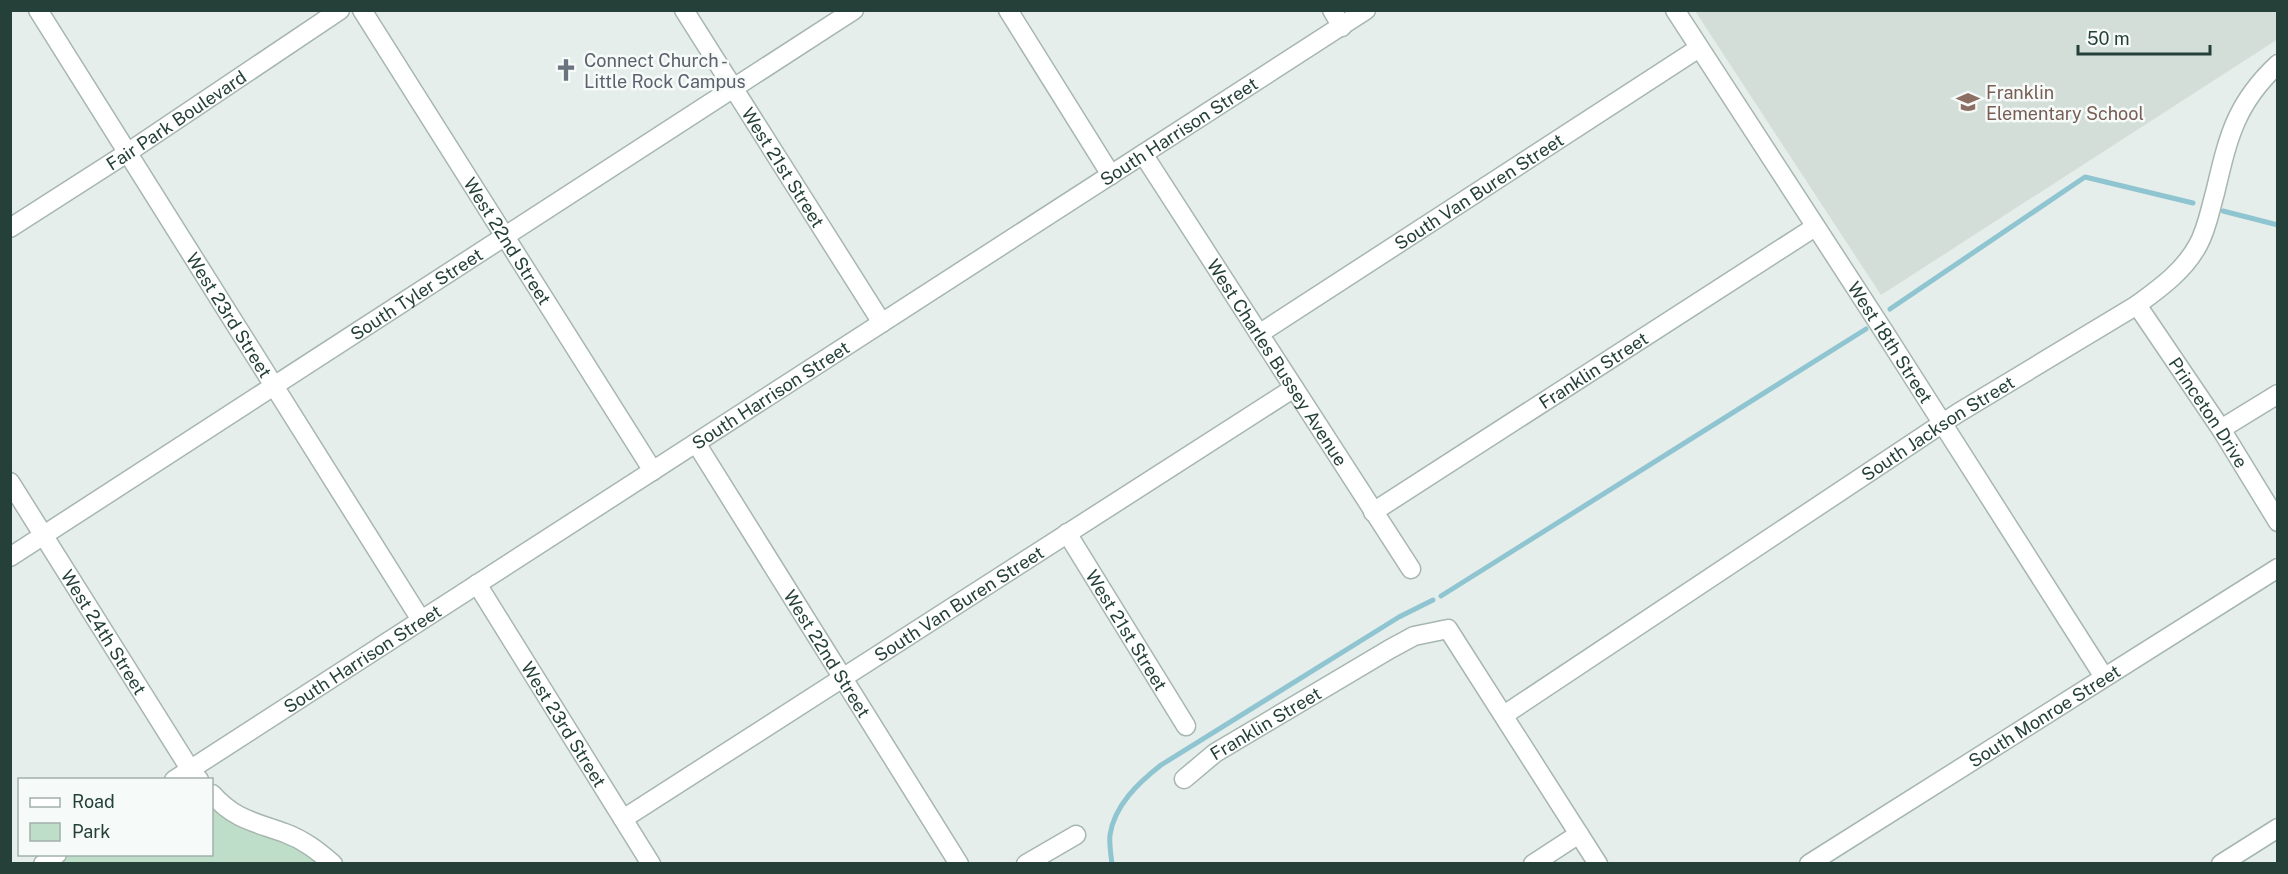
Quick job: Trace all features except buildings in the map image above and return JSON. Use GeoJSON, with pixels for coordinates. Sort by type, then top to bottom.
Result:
{"type":"FeatureCollection","features":[{"type":"Feature","properties":{"kind":"street","name":"West 23rd Street"},"geometry":{"type":"LineString","coordinates":[[38,10],[421,620]]}},
{"type":"Feature","properties":{"kind":"street","name":"Fair Park Boulevard"},"geometry":{"type":"LineString","coordinates":[[10,228],[127,153],[340,10]]}},
{"type":"Feature","properties":{"kind":"street","name":"West 22nd Street"},"geometry":{"type":"LineString","coordinates":[[362,10],[653,471]]}},
{"type":"Feature","properties":{"kind":"street","name":"West 21st Street"},"geometry":{"type":"LineString","coordinates":[[684,10],[882,323]]}},
{"type":"Feature","properties":{"kind":"street","name":"South Tyler Street"},"geometry":{"type":"LineString","coordinates":[[10,557],[854,10]]}},
{"type":"Feature","properties":{"kind":"street"},"geometry":{"type":"LineString","coordinates":[[1008,10],[1111,175]]}},
{"type":"Feature","properties":{"kind":"street"},"geometry":{"type":"LineString","coordinates":[[1332,10],[1342,27]]}},
{"type":"Feature","properties":{"kind":"street","name":"South Harrison Street"},"geometry":{"type":"LineString","coordinates":[[195,774],[421,620],[1366,10]]}},
{"type":"Feature","properties":{"kind":"street","name":"West 18th Street"},"geometry":{"type":"LineString","coordinates":[[1675,10],[1883,330],[2104,677]]}},
{"type":"Feature","properties":{"kind":"street","name":"South Van Buren Street"},"geometry":{"type":"LineString","coordinates":[[1259,334],[1699,48]]}},
{"type":"Feature","properties":{"kind":"street","name":"South Jackson Street"},"geometry":{"type":"LineString","coordinates":[[1504,716],[1942,424],[2137,305],[2164,284],[2189,259],[2199,243],[2211,210],[2229,136],[2238,115],[2250,94],[2277,64]]}},
{"type":"Feature","properties":{"kind":"street","name":"West Charles Bussey Avenue"},"geometry":{"type":"LineString","coordinates":[[1143,154],[1411,569]]}},
{"type":"Feature","properties":{"kind":"street","name":"Franklin Street"},"geometry":{"type":"LineString","coordinates":[[1373,512],[1815,227]]}},
{"type":"Feature","properties":{"kind":"street","name":"Princeton Drive"},"geometry":{"type":"LineString","coordinates":[[2137,305],[2221,429],[2277,522]]}},
{"type":"Feature","properties":{"kind":"street","name":"South Van Buren Street"},"geometry":{"type":"LineString","coordinates":[[623,819],[1294,388]]}},
{"type":"Feature","properties":{"kind":"street"},"geometry":{"type":"LineString","coordinates":[[2221,429],[2277,394]]}},
{"type":"Feature","properties":{"kind":"street","name":"West 22nd Street"},"geometry":{"type":"LineString","coordinates":[[696,443],[959,864]]}},
{"type":"Feature","properties":{"kind":"street","name":"West 24th Street"},"geometry":{"type":"LineString","coordinates":[[10,482],[195,774]]}},
{"type":"Feature","properties":{"kind":"street","name":"West 21st Street"},"geometry":{"type":"LineString","coordinates":[[1067,533],[1186,726]]}},
{"type":"Feature","properties":{"kind":"street","name":"South Monroe Street"},"geometry":{"type":"LineString","coordinates":[[1809,864],[2277,568]]}},
{"type":"Feature","properties":{"kind":"street","name":"West 23rd Street"},"geometry":{"type":"LineString","coordinates":[[477,584],[651,864]]}},
{"type":"Feature","properties":{"kind":"street","name":"Franklin Street"},"geometry":{"type":"LineString","coordinates":[[1184,778],[1215,753],[1390,649],[1414,636],[1448,629],[1504,716]]}},
{"type":"Feature","properties":{"kind":"street"},"geometry":{"type":"LineString","coordinates":[[1504,716],[1598,864]]}},
{"type":"Feature","properties":{"kind":"street"},"geometry":{"type":"LineString","coordinates":[[213,795],[220,803],[245,820],[303,841],[333,864]]}},
{"type":"Feature","properties":{"kind":"street"},"geometry":{"type":"LineString","coordinates":[[2221,864],[2277,828]]}},
{"type":"Feature","properties":{"kind":"street"},"geometry":{"type":"LineString","coordinates":[[1533,864],[1580,834]]}},
{"type":"Feature","properties":{"kind":"street"},"geometry":{"type":"LineString","coordinates":[[1026,864],[1076,835]]}},
{"type":"Feature","properties":{"kind":"shaded area","name":"Franklin Elementary School"},"geometry":{"type":"Polygon","coordinates":[[[1695,11],[2277,11],[2278,39],[1881,295],[1695,11]]]}},
{"type":"Feature","properties":{"kind":"green space"},"geometry":{"type":"Polygon","coordinates":[[[213,795],[333,864],[43,864],[55,856],[213,856],[213,795]]]}},
{"type":"Feature","properties":{"kind":"waterway"},"geometry":{"type":"LineString","coordinates":[[1890,309],[2085,177],[2193,203]]}},
{"type":"Feature","properties":{"kind":"waterway"},"geometry":{"type":"LineString","coordinates":[[2223,211],[2278,225]]}},
{"type":"Feature","properties":{"kind":"waterway"},"geometry":{"type":"LineString","coordinates":[[1441,596],[1866,329]]}},
{"type":"Feature","properties":{"kind":"waterway"},"geometry":{"type":"LineString","coordinates":[[1112,864],[1110,835],[1116,814],[1128,796],[1152,772],[1399,617],[1433,600]]}},
{"type":"Feature","properties":{"kind":"place","name":"Connect Church - Little Rock Campus"},"geometry":{"type":"Point","coordinates":[566,70]}},
{"type":"Feature","properties":{"kind":"place","name":"Franklin Elementary School"},"geometry":{"type":"Point","coordinates":[1968,102]}}]}
